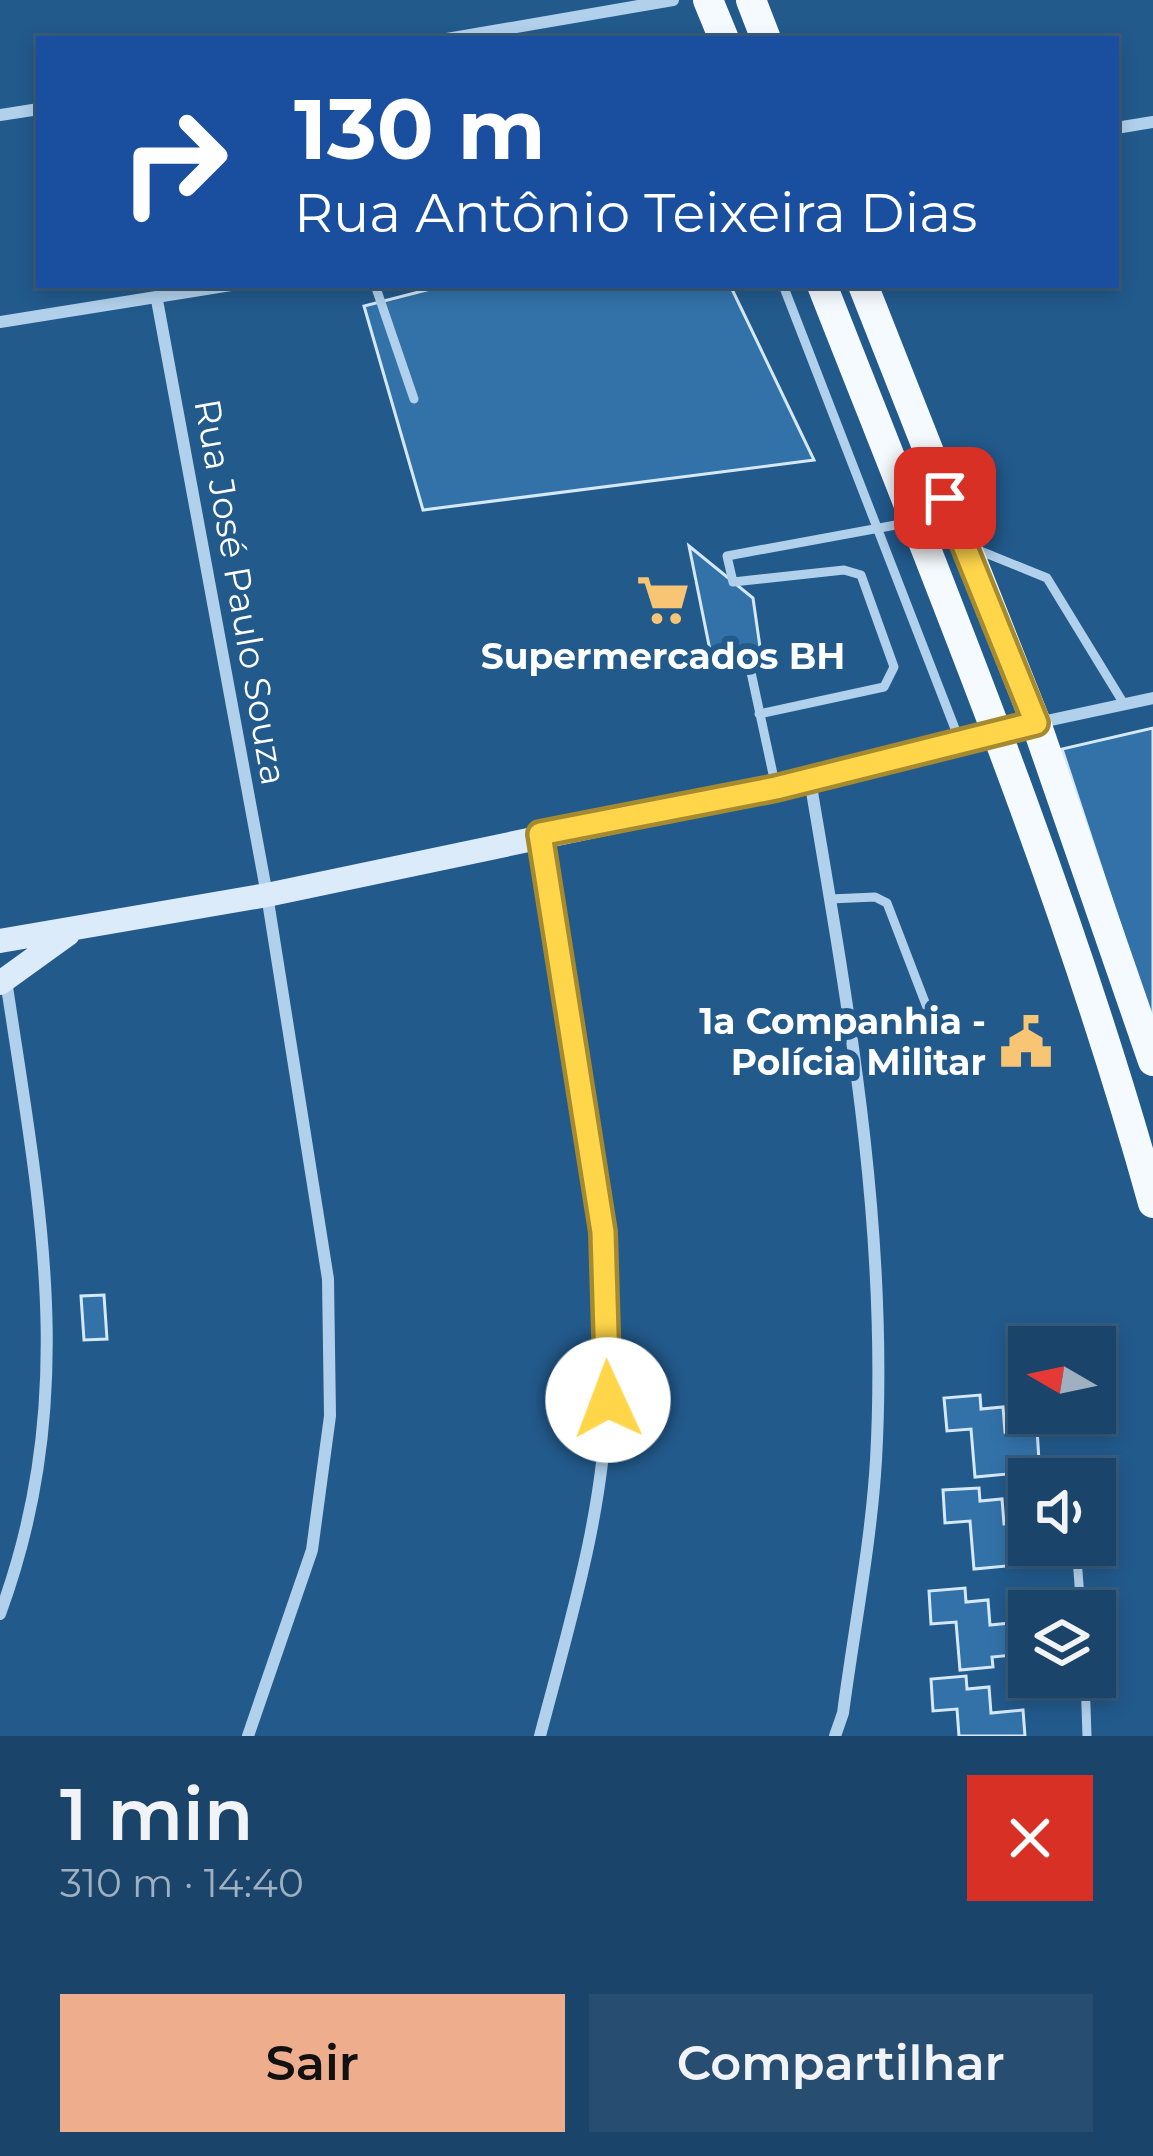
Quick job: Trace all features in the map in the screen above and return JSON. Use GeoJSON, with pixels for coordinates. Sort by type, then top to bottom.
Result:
{"type":"FeatureCollection","features":[{"type":"Feature","properties":{"kind":"main road"},"geometry":{"type":"LineString","coordinates":[[708,0],[723,36]]}},
{"type":"Feature","properties":{"kind":"main road"},"geometry":{"type":"LineString","coordinates":[[751,0],[765,36]]}},
{"type":"Feature","properties":{"kind":"main road"},"geometry":{"type":"LineString","coordinates":[[823,288],[998,731],[1108,1040],[1153,1203]]}},
{"type":"Feature","properties":{"kind":"main road"},"geometry":{"type":"LineString","coordinates":[[863,288],[1036,723],[1153,1061]]}},
{"type":"Feature","properties":{"kind":"main road"},"geometry":{"type":"LineString","coordinates":[[3,981],[0,944],[267,895],[776,788],[1036,723]]}},
{"type":"Feature","properties":{"kind":"main road"},"geometry":{"type":"LineString","coordinates":[[3,981],[75,929]]}},
{"type":"Feature","properties":{"kind":"street"},"geometry":{"type":"LineString","coordinates":[[464,36],[674,0]]}},
{"type":"Feature","properties":{"kind":"street"},"geometry":{"type":"LineString","coordinates":[[0,115],[36,109]]}},
{"type":"Feature","properties":{"kind":"street"},"geometry":{"type":"LineString","coordinates":[[1119,128],[1153,122]]}},
{"type":"Feature","properties":{"kind":"street"},"geometry":{"type":"LineString","coordinates":[[0,322],[217,288]]}},
{"type":"Feature","properties":{"kind":"street","name":"Rua José Paulo Souza"},"geometry":{"type":"LineString","coordinates":[[157,301],[267,895],[328,1279],[330,1416],[312,1550],[248,1736]]}},
{"type":"Feature","properties":{"kind":"street"},"geometry":{"type":"LineString","coordinates":[[1036,723],[1153,698]]}},
{"type":"Feature","properties":{"kind":"street"},"geometry":{"type":"LineString","coordinates":[[810,779],[865,1103],[875,1310],[876,1460],[843,1713],[835,1736]]}},
{"type":"Feature","properties":{"kind":"street"},"geometry":{"type":"LineString","coordinates":[[540,834],[603,1232],[608,1400],[590,1543],[540,1736]]}},
{"type":"Feature","properties":{"kind":"street"},"geometry":{"type":"LineString","coordinates":[[0,1614],[25,1546],[46,1385],[47,1249],[3,981]]}},
{"type":"Feature","properties":{"kind":"lane"},"geometry":{"type":"LineString","coordinates":[[376,288],[414,399]]}},
{"type":"Feature","properties":{"kind":"lane"},"geometry":{"type":"LineString","coordinates":[[784,288],[961,742]]}},
{"type":"Feature","properties":{"kind":"lane"},"geometry":{"type":"LineString","coordinates":[[760,714],[884,687],[894,667],[861,575],[844,570],[733,582],[727,556],[915,522]]}},
{"type":"Feature","properties":{"kind":"lane"},"geometry":{"type":"LineString","coordinates":[[963,544],[1034,568],[1047,578],[1124,704]]}},
{"type":"Feature","properties":{"kind":"lane"},"geometry":{"type":"LineString","coordinates":[[749,663],[776,788]]}},
{"type":"Feature","properties":{"kind":"lane"},"geometry":{"type":"LineString","coordinates":[[830,899],[875,897],[887,903],[928,1010]]}},
{"type":"Feature","properties":{"kind":"lane"},"geometry":{"type":"LineString","coordinates":[[1086,1698],[1087,1736]]}},
{"type":"Feature","properties":{"kind":"building"},"geometry":{"type":"Polygon","coordinates":[[[434,288],[731,288],[814,460],[423,510],[364,306],[434,288]]]}},
{"type":"Feature","properties":{"kind":"building"},"geometry":{"type":"Polygon","coordinates":[[[689,546],[753,598],[762,661],[714,670],[689,546]]]}},
{"type":"Feature","properties":{"kind":"building"},"geometry":{"type":"Polygon","coordinates":[[[1153,728],[1153,1026],[1062,749],[1153,728]]]}},
{"type":"Feature","properties":{"kind":"building"},"geometry":{"type":"Polygon","coordinates":[[[104,1295],[107,1339],[84,1340],[81,1296],[104,1295]]]}},
{"type":"Feature","properties":{"kind":"building"},"geometry":{"type":"Polygon","coordinates":[[[980,1395],[981,1409],[1003,1407],[1005,1432],[1037,1434],[1039,1458],[1008,1458],[1008,1474],[975,1477],[971,1429],[947,1431],[944,1398],[980,1395]]]}},
{"type":"Feature","properties":{"kind":"building"},"geometry":{"type":"Polygon","coordinates":[[[979,1488],[980,1501],[1002,1499],[1004,1524],[1008,1524],[1007,1566],[974,1569],[970,1521],[945,1523],[943,1490],[979,1488]]]}},
{"type":"Feature","properties":{"kind":"building"},"geometry":{"type":"Polygon","coordinates":[[[965,1588],[966,1602],[988,1600],[990,1625],[1008,1623],[1008,1656],[992,1657],[993,1667],[960,1670],[956,1622],[931,1624],[929,1591],[965,1588]]]}},
{"type":"Feature","properties":{"kind":"building"},"geometry":{"type":"Polygon","coordinates":[[[966,1676],[967,1689],[989,1687],[991,1713],[1023,1710],[1025,1736],[959,1736],[957,1709],[933,1711],[931,1679],[966,1676]]]}},
{"type":"Feature","properties":{"kind":"place","name":"Supermercados BH"},"geometry":{"type":"Point","coordinates":[663,600]}},
{"type":"Feature","properties":{"kind":"place","name":"1a Companhia - Polícia Militar"},"geometry":{"type":"Point","coordinates":[1026,1042]}},
{"type":"Feature","properties":{"kind":"route"},"geometry":{"type":"LineString","coordinates":[[608,1400],[603,1232],[540,834],[776,788],[1036,723],[945,498]]}}]}
